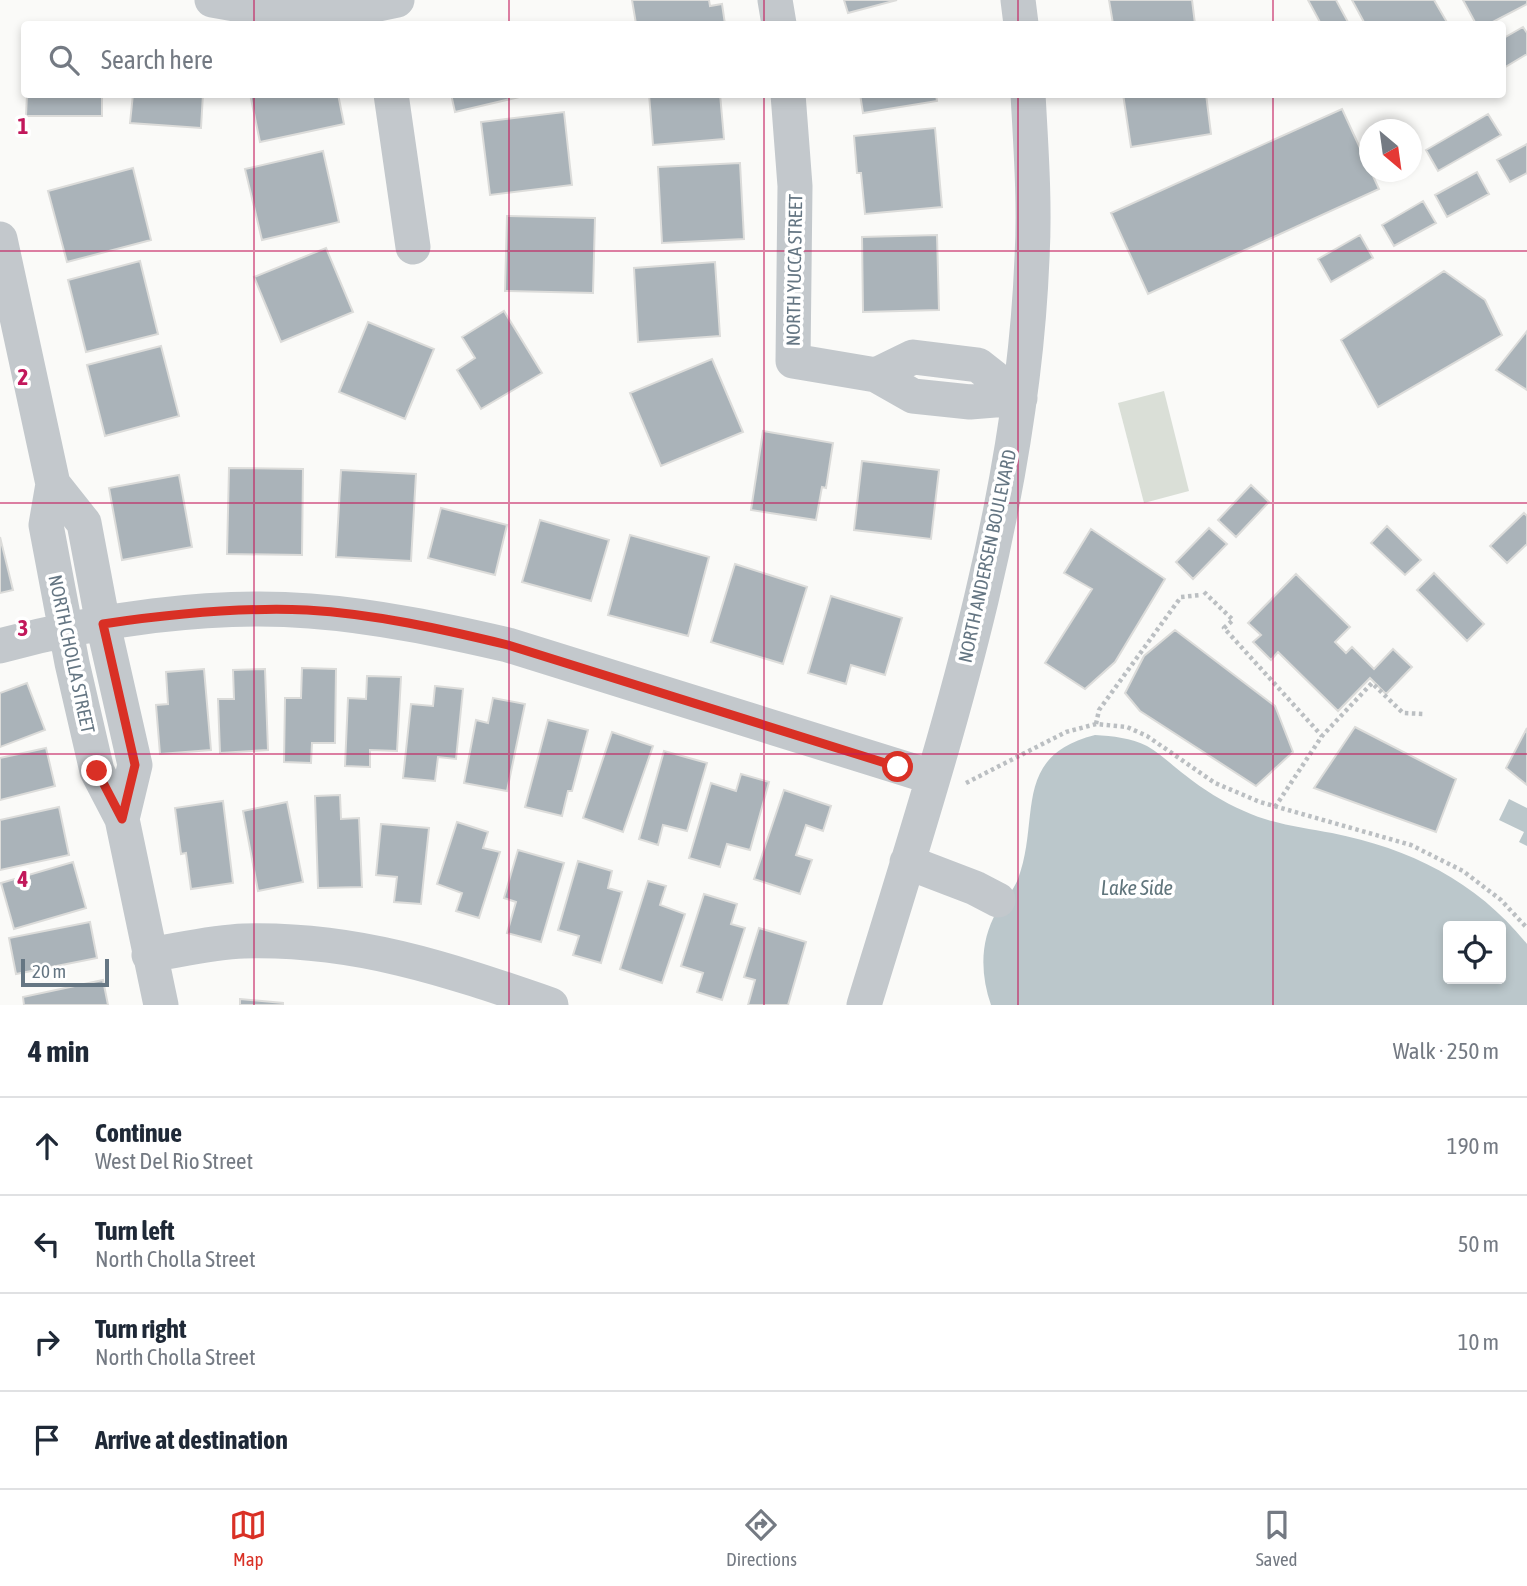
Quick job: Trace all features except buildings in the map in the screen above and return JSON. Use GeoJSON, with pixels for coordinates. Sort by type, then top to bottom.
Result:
{"type":"FeatureCollection","features":[{"type":"Feature","properties":{"kind":"street"},"geometry":{"type":"LineString","coordinates":[[212,0],[281,12],[385,9]]}},
{"type":"Feature","properties":{"kind":"street"},"geometry":{"type":"LineString","coordinates":[[775,0],[778,21]]}},
{"type":"Feature","properties":{"kind":"street"},"geometry":{"type":"LineString","coordinates":[[1018,0],[1021,21]]}},
{"type":"Feature","properties":{"kind":"street"},"geometry":{"type":"LineString","coordinates":[[392,98],[413,247]]}},
{"type":"Feature","properties":{"kind":"street","name":"NORTH YUCCA STREET"},"geometry":{"type":"LineString","coordinates":[[788,98],[795,186],[793,361],[876,375],[913,396],[970,402],[1020,398]]}},
{"type":"Feature","properties":{"kind":"street","name":"NORTH ANDERSEN BOULEVARD"},"geometry":{"type":"LineString","coordinates":[[864,1005],[979,609],[1000,517],[1020,398],[1032,261],[1033,185],[1028,98]]}},
{"type":"Feature","properties":{"kind":"street","name":"NORTH CHOLLA STREET"},"geometry":{"type":"LineString","coordinates":[[0,239],[53,484],[46,525],[72,663],[97,771],[122,819],[161,1005]]}},
{"type":"Feature","properties":{"kind":"street","name":"NORTH CHOLLA STREET"},"geometry":{"type":"LineString","coordinates":[[53,484],[84,523],[103,624],[135,765],[122,819]]}},
{"type":"Feature","properties":{"kind":"street"},"geometry":{"type":"LineString","coordinates":[[0,646],[67,630],[149,617],[257,609],[307,610],[359,616],[442,629],[508,645],[932,777]]}},
{"type":"Feature","properties":{"kind":"street"},"geometry":{"type":"LineString","coordinates":[[907,862],[975,888],[998,900]]}},
{"type":"Feature","properties":{"kind":"street"},"geometry":{"type":"LineString","coordinates":[[149,955],[241,941],[290,941],[346,947],[401,957],[551,1005]]}},
{"type":"Feature","properties":{"kind":"path"},"geometry":{"type":"LineString","coordinates":[[1096,724],[1099,710],[1181,597],[1202,594],[1233,620],[1224,628],[1322,736]]}},
{"type":"Feature","properties":{"kind":"path"},"geometry":{"type":"LineString","coordinates":[[1275,807],[1322,736],[1372,683],[1404,713],[1425,714]]}},
{"type":"Feature","properties":{"kind":"path"},"geometry":{"type":"LineString","coordinates":[[932,777],[965,783],[1066,732],[1096,724],[1127,727],[1147,736],[1215,783],[1275,807],[1411,845],[1463,871],[1501,901],[1527,928]]}},
{"type":"Feature","properties":{"kind":"shaded area"},"geometry":{"type":"Polygon","coordinates":[[[1164,391],[1189,491],[1144,503],[1118,403],[1164,391]]]}},
{"type":"Feature","properties":{"kind":"water","name":"Lake Side"},"geometry":{"type":"Polygon","coordinates":[[[1095,735],[1135,741],[1152,749],[1206,791],[1244,811],[1277,822],[1389,848],[1440,871],[1464,885],[1506,921],[1443,921],[1443,984],[1506,984],[1506,921],[1527,944],[1527,1005],[991,1005],[984,969],[987,934],[997,911],[1018,879],[1034,792],[1040,774],[1051,758],[1069,745],[1095,735]]]}},
{"type":"Feature","properties":{"kind":"water"},"geometry":{"type":"Polygon","coordinates":[[[1509,799],[1527,808],[1527,846],[1519,842],[1524,832],[1499,820],[1509,799]]]}},
{"type":"Feature","properties":{"kind":"route"},"geometry":{"type":"LineString","coordinates":[[97,771],[122,819],[135,765],[103,624],[244,609],[307,610],[442,629],[508,645],[898,767]]}}]}
